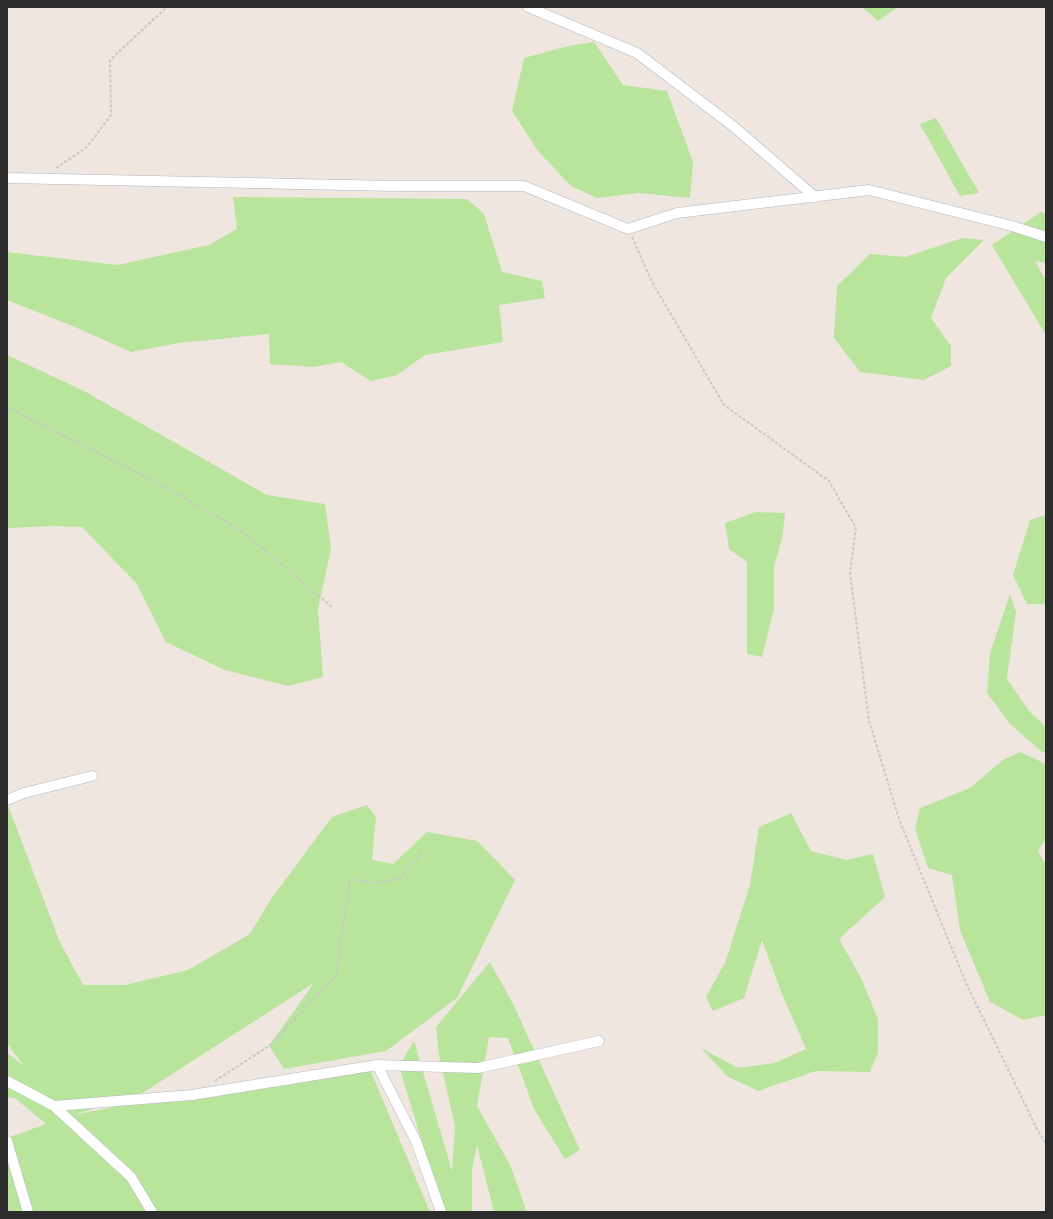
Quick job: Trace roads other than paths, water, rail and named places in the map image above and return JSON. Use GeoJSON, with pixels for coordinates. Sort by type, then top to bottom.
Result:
{"type":"FeatureCollection","features":[{"type":"Feature","properties":{"kind":"street"},"geometry":{"type":"LineString","coordinates":[[528,7],[637,53],[733,126],[815,197]]}},
{"type":"Feature","properties":{"kind":"street"},"geometry":{"type":"LineString","coordinates":[[7,178],[395,186],[524,186],[628,229],[677,213],[869,190],[1012,226],[1046,237]]}},
{"type":"Feature","properties":{"kind":"street"},"geometry":{"type":"LineString","coordinates":[[7,800],[24,793],[92,776]]}},
{"type":"Feature","properties":{"kind":"street"},"geometry":{"type":"LineString","coordinates":[[54,1106],[192,1095],[377,1065],[478,1068],[599,1041]]}},
{"type":"Feature","properties":{"kind":"street"},"geometry":{"type":"LineString","coordinates":[[377,1065],[416,1141],[441,1212]]}},
{"type":"Feature","properties":{"kind":"street"},"geometry":{"type":"LineString","coordinates":[[7,1081],[54,1106],[131,1176],[152,1212]]}},
{"type":"Feature","properties":{"kind":"street"},"geometry":{"type":"LineString","coordinates":[[7,1141],[28,1212]]}}]}
